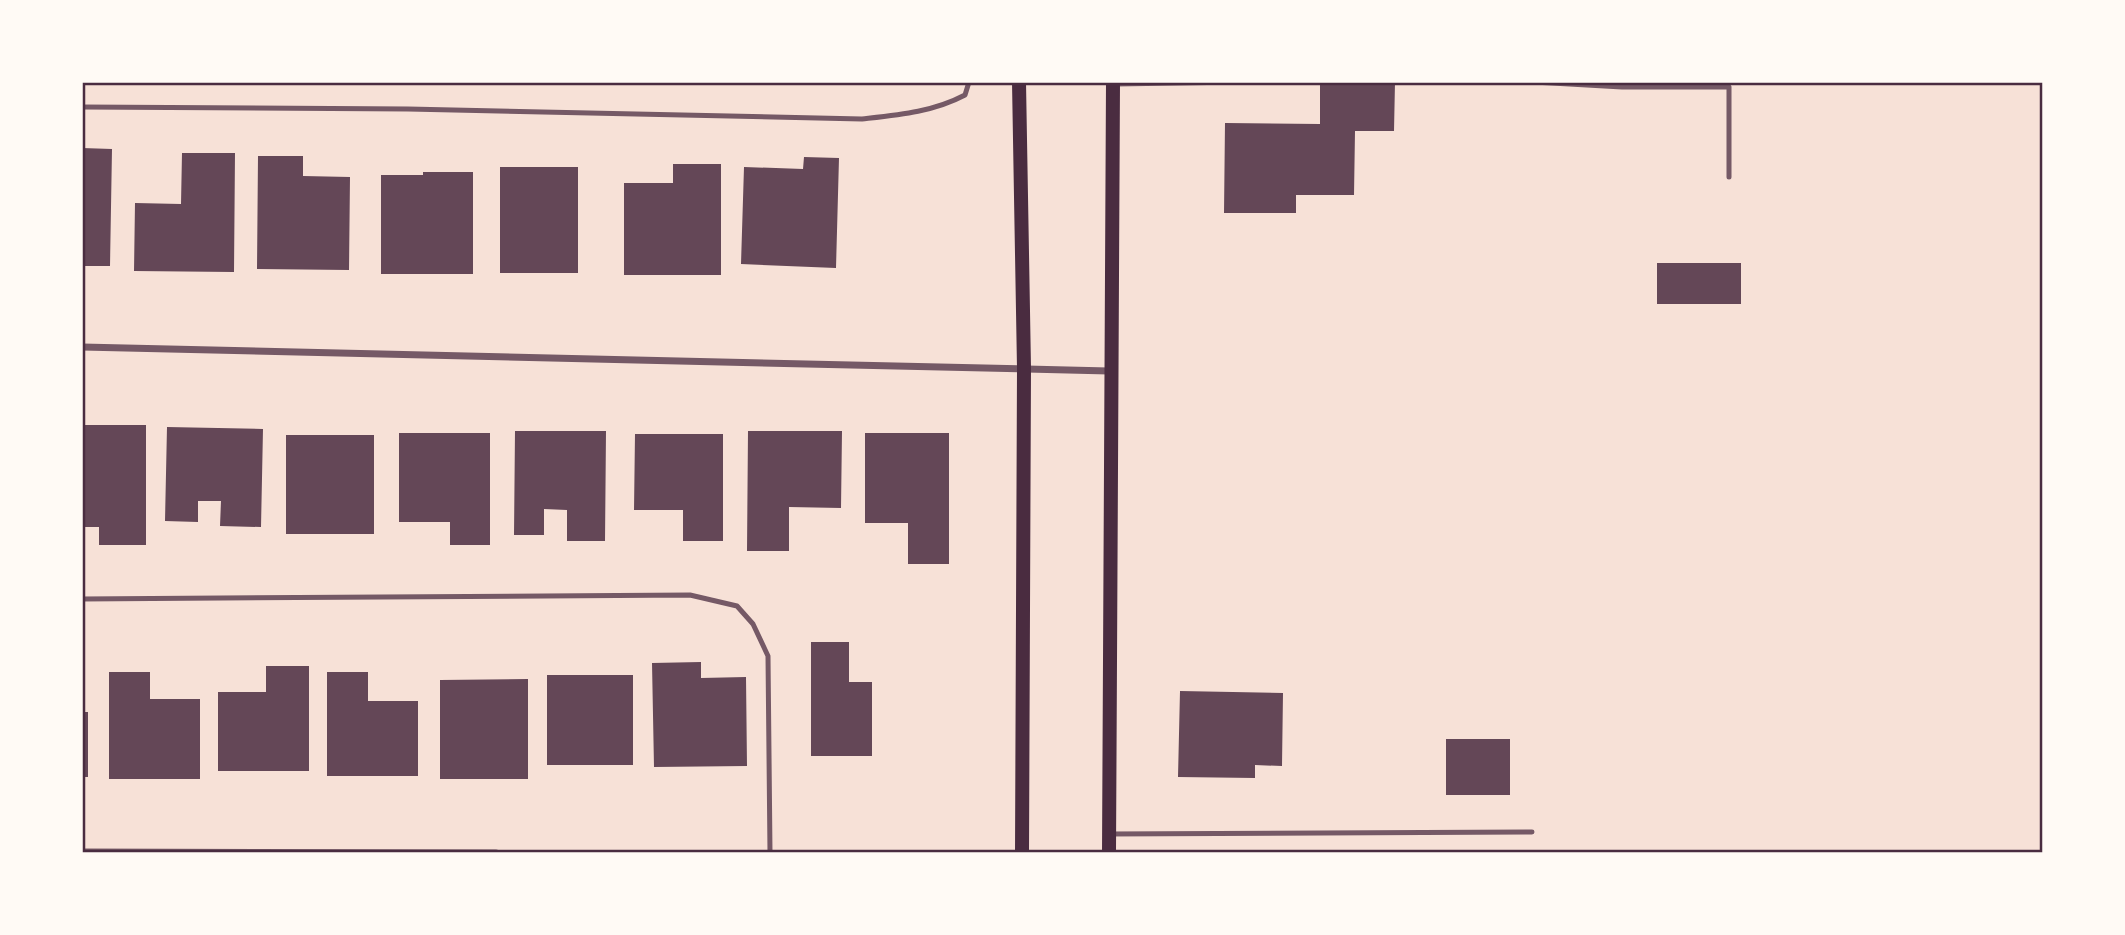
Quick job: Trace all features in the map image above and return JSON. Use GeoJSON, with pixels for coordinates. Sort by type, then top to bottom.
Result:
{"type":"FeatureCollection","features":[{"type":"Feature","properties":{"kind":"main road"},"geometry":{"type":"LineString","coordinates":[[1020,82],[1024,368],[1022,853]]}},
{"type":"Feature","properties":{"kind":"main road"},"geometry":{"type":"LineString","coordinates":[[1109,853],[1112,83]]}},
{"type":"Feature","properties":{"kind":"street"},"geometry":{"type":"LineString","coordinates":[[82,347],[1109,371]]}},
{"type":"Feature","properties":{"kind":"street"},"geometry":{"type":"LineString","coordinates":[[82,852],[496,853]]}},
{"type":"Feature","properties":{"kind":"lane"},"geometry":{"type":"LineString","coordinates":[[82,107],[408,109],[862,119],[911,113],[951,102],[965,95],[969,82]]}},
{"type":"Feature","properties":{"kind":"lane"},"geometry":{"type":"LineString","coordinates":[[1112,83],[1238,82]]}},
{"type":"Feature","properties":{"kind":"lane"},"geometry":{"type":"LineString","coordinates":[[1534,82],[1622,87],[1729,87],[1729,177]]}},
{"type":"Feature","properties":{"kind":"lane"},"geometry":{"type":"LineString","coordinates":[[82,599],[690,595],[737,606],[753,624],[768,656],[770,853]]}},
{"type":"Feature","properties":{"kind":"lane"},"geometry":{"type":"LineString","coordinates":[[1109,834],[1532,832]]}},
{"type":"Feature","properties":{"kind":"building"},"geometry":{"type":"Polygon","coordinates":[[[1320,82],[1395,82],[1394,131],[1355,131],[1354,195],[1296,195],[1296,213],[1224,213],[1225,123],[1320,124],[1320,82]]]}},
{"type":"Feature","properties":{"kind":"building"},"geometry":{"type":"Polygon","coordinates":[[[82,148],[112,149],[110,266],[82,266],[82,148]]]}},
{"type":"Feature","properties":{"kind":"building"},"geometry":{"type":"Polygon","coordinates":[[[182,153],[235,153],[234,272],[134,271],[135,203],[181,204],[182,153]]]}},
{"type":"Feature","properties":{"kind":"building"},"geometry":{"type":"Polygon","coordinates":[[[258,156],[303,156],[303,176],[350,177],[349,270],[257,269],[258,156]]]}},
{"type":"Feature","properties":{"kind":"building"},"geometry":{"type":"Polygon","coordinates":[[[804,157],[839,158],[836,268],[741,264],[744,167],[803,169],[804,157]]]}},
{"type":"Feature","properties":{"kind":"building"},"geometry":{"type":"Polygon","coordinates":[[[673,164],[721,164],[721,275],[624,275],[624,183],[673,183],[673,164]]]}},
{"type":"Feature","properties":{"kind":"building"},"geometry":{"type":"Polygon","coordinates":[[[500,167],[578,167],[578,273],[500,273],[500,167]]]}},
{"type":"Feature","properties":{"kind":"building"},"geometry":{"type":"Polygon","coordinates":[[[423,172],[473,172],[473,274],[381,274],[381,175],[423,175],[423,172]]]}},
{"type":"Feature","properties":{"kind":"building"},"geometry":{"type":"Polygon","coordinates":[[[1657,263],[1741,263],[1741,304],[1657,304],[1657,263]]]}},
{"type":"Feature","properties":{"kind":"building"},"geometry":{"type":"Polygon","coordinates":[[[82,425],[146,425],[146,545],[99,545],[99,527],[82,527],[82,425]]]}},
{"type":"Feature","properties":{"kind":"building"},"geometry":{"type":"Polygon","coordinates":[[[167,427],[263,429],[261,527],[220,526],[221,501],[198,501],[198,522],[165,521],[167,427]]]}},
{"type":"Feature","properties":{"kind":"building"},"geometry":{"type":"Polygon","coordinates":[[[515,431],[606,431],[605,541],[567,541],[567,510],[544,509],[544,535],[514,535],[515,431]]]}},
{"type":"Feature","properties":{"kind":"building"},"geometry":{"type":"Polygon","coordinates":[[[748,431],[842,431],[841,508],[789,507],[789,551],[747,551],[748,431]]]}},
{"type":"Feature","properties":{"kind":"building"},"geometry":{"type":"Polygon","coordinates":[[[399,433],[490,433],[490,545],[450,545],[450,522],[399,522],[399,433]]]}},
{"type":"Feature","properties":{"kind":"building"},"geometry":{"type":"Polygon","coordinates":[[[865,433],[949,433],[949,564],[908,564],[908,523],[865,523],[865,433]]]}},
{"type":"Feature","properties":{"kind":"building"},"geometry":{"type":"Polygon","coordinates":[[[635,434],[723,434],[723,541],[683,541],[683,510],[634,510],[635,434]]]}},
{"type":"Feature","properties":{"kind":"building"},"geometry":{"type":"Polygon","coordinates":[[[286,435],[374,435],[374,534],[286,534],[286,435]]]}},
{"type":"Feature","properties":{"kind":"building"},"geometry":{"type":"Polygon","coordinates":[[[811,642],[849,642],[849,682],[872,682],[872,756],[811,756],[811,642]]]}},
{"type":"Feature","properties":{"kind":"building"},"geometry":{"type":"Polygon","coordinates":[[[701,662],[701,678],[746,677],[747,766],[654,767],[652,663],[701,662]]]}},
{"type":"Feature","properties":{"kind":"building"},"geometry":{"type":"Polygon","coordinates":[[[266,666],[309,666],[309,771],[218,771],[218,692],[266,692],[266,666]]]}},
{"type":"Feature","properties":{"kind":"building"},"geometry":{"type":"Polygon","coordinates":[[[109,672],[150,672],[150,699],[200,699],[200,779],[109,779],[109,672]]]}},
{"type":"Feature","properties":{"kind":"building"},"geometry":{"type":"Polygon","coordinates":[[[327,672],[368,672],[368,701],[418,701],[418,776],[327,776],[327,672]]]}},
{"type":"Feature","properties":{"kind":"building"},"geometry":{"type":"Polygon","coordinates":[[[547,675],[633,675],[633,765],[547,765],[547,675]]]}},
{"type":"Feature","properties":{"kind":"building"},"geometry":{"type":"Polygon","coordinates":[[[528,679],[528,779],[440,779],[440,680],[528,679]]]}},
{"type":"Feature","properties":{"kind":"building"},"geometry":{"type":"Polygon","coordinates":[[[1180,691],[1283,693],[1282,766],[1255,765],[1255,778],[1178,777],[1180,691]]]}},
{"type":"Feature","properties":{"kind":"building"},"geometry":{"type":"Polygon","coordinates":[[[82,712],[88,712],[88,777],[82,777],[82,712]]]}},
{"type":"Feature","properties":{"kind":"building"},"geometry":{"type":"Polygon","coordinates":[[[1446,739],[1510,739],[1510,795],[1446,795],[1446,739]]]}}]}
